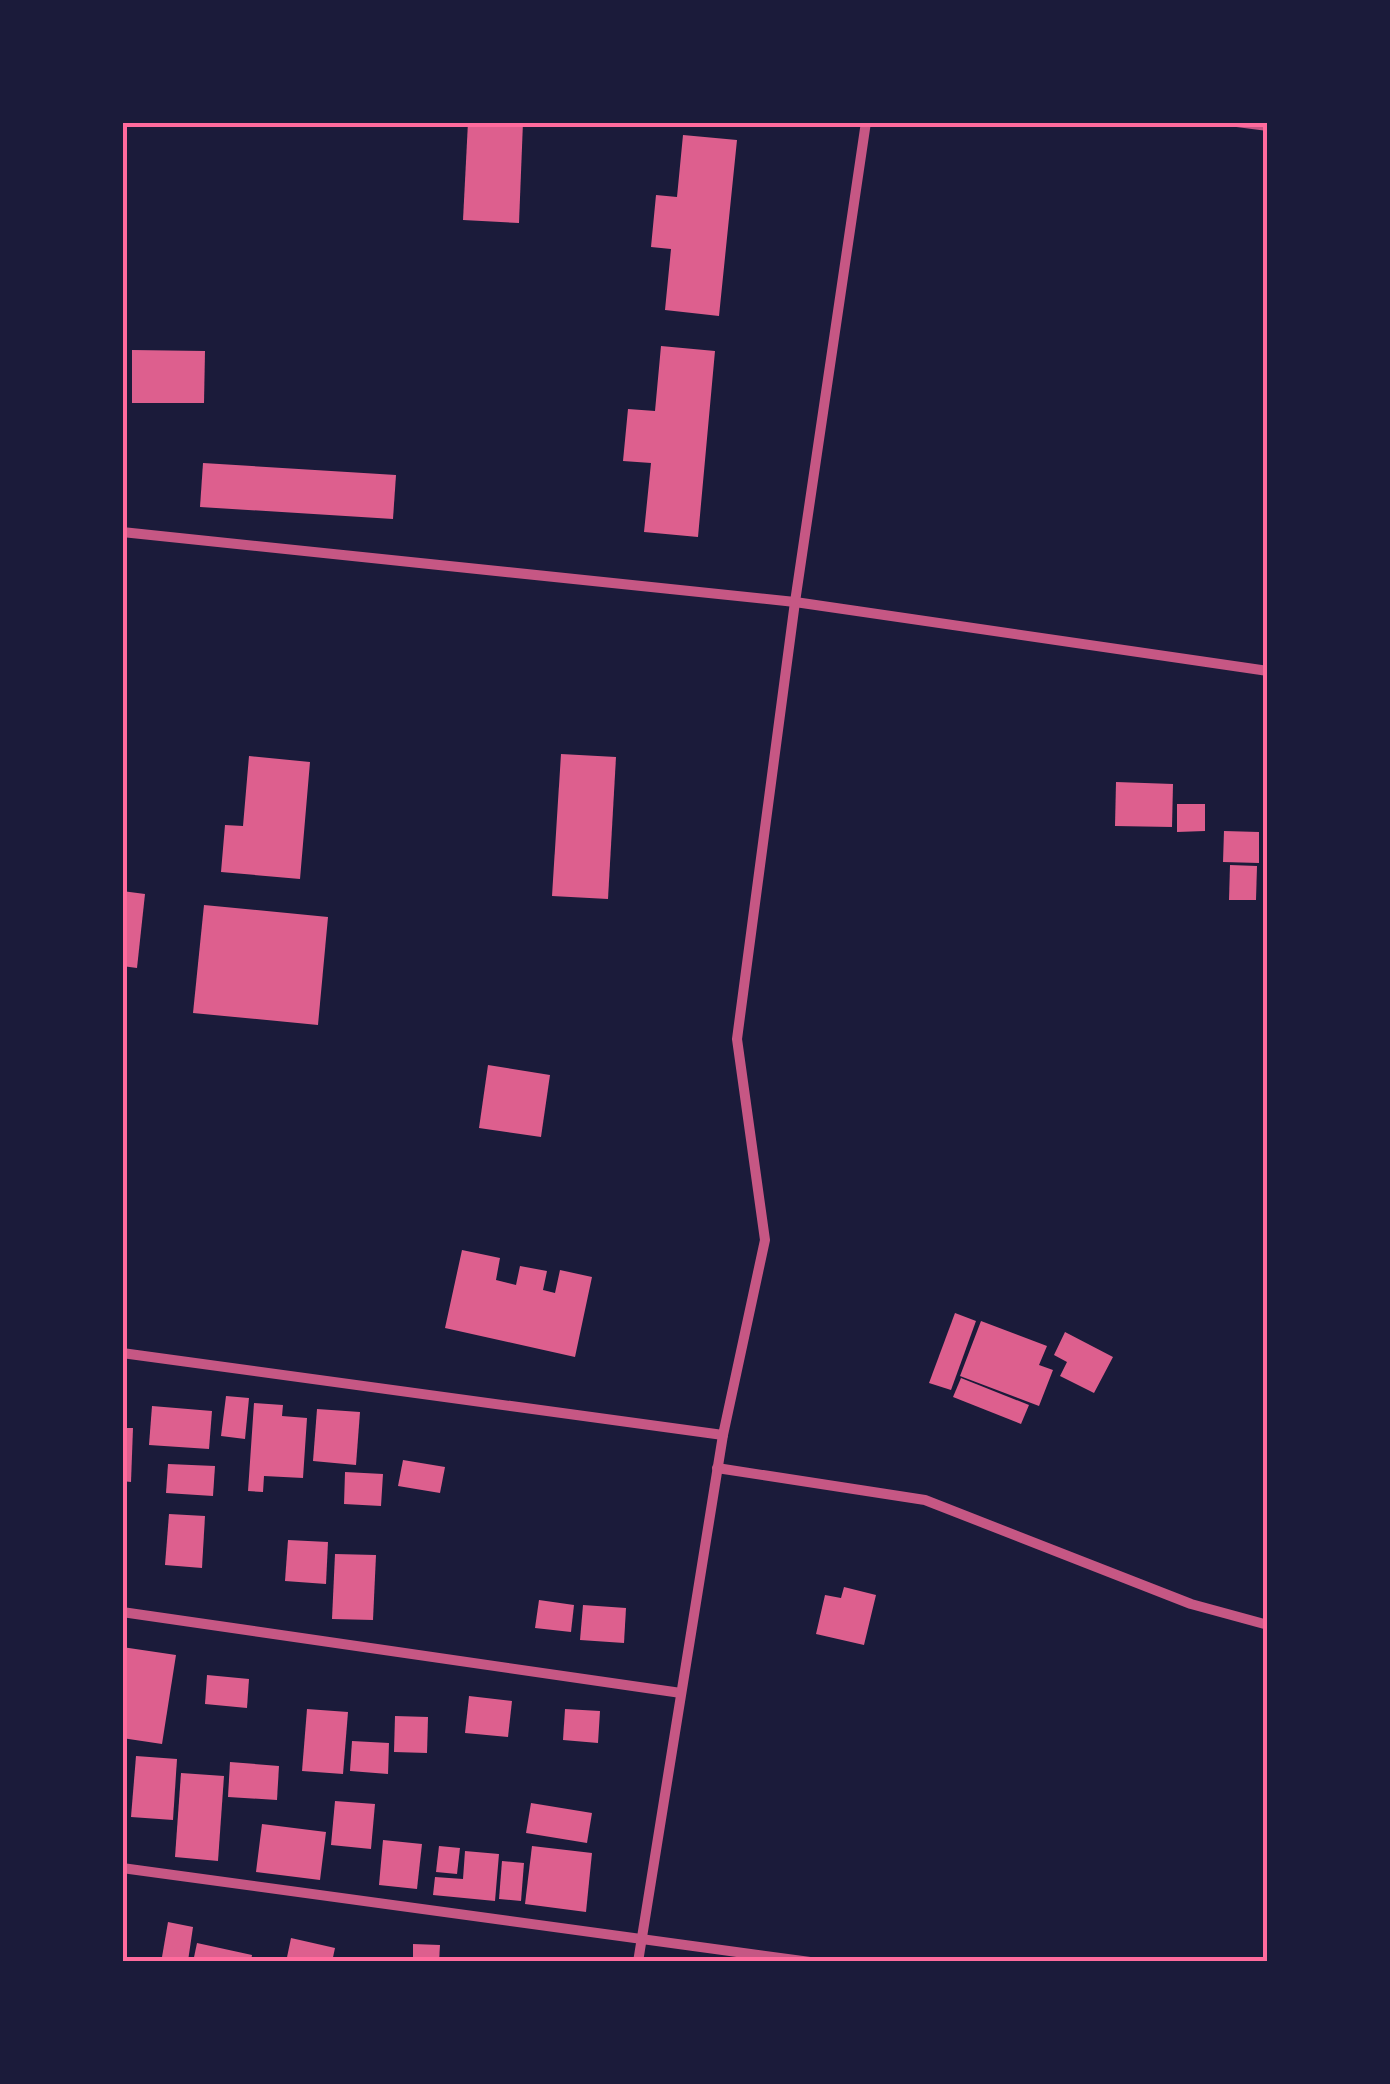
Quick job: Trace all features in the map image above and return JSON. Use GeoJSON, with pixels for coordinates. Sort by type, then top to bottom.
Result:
{"type":"FeatureCollection","features":[{"type":"Feature","properties":{"kind":"street"},"geometry":{"type":"LineString","coordinates":[[638,1962],[722,1435],[765,1240],[737,1040],[795,602],[866,122]]}},
{"type":"Feature","properties":{"kind":"street"},"geometry":{"type":"LineString","coordinates":[[1237,122],[1268,126]]}},
{"type":"Feature","properties":{"kind":"street"},"geometry":{"type":"LineString","coordinates":[[122,532],[795,602],[1268,670]]}},
{"type":"Feature","properties":{"kind":"street"},"geometry":{"type":"LineString","coordinates":[[122,1353],[722,1435]]}},
{"type":"Feature","properties":{"kind":"street"},"geometry":{"type":"LineString","coordinates":[[718,1468],[926,1500],[1190,1604],[1268,1625]]}},
{"type":"Feature","properties":{"kind":"street"},"geometry":{"type":"LineString","coordinates":[[122,1612],[681,1693]]}},
{"type":"Feature","properties":{"kind":"street"},"geometry":{"type":"LineString","coordinates":[[122,1868],[810,1962]]}},
{"type":"Feature","properties":{"kind":"building"},"geometry":{"type":"Polygon","coordinates":[[[468,122],[523,122],[519,223],[463,220],[468,122]]]}},
{"type":"Feature","properties":{"kind":"building"},"geometry":{"type":"Polygon","coordinates":[[[683,135],[737,140],[719,316],[665,310],[671,249],[651,247],[656,195],[677,197],[683,135]]]}},
{"type":"Feature","properties":{"kind":"building"},"geometry":{"type":"Polygon","coordinates":[[[661,346],[715,351],[698,537],[644,532],[651,463],[623,461],[628,409],[655,411],[661,346]]]}},
{"type":"Feature","properties":{"kind":"building"},"geometry":{"type":"Polygon","coordinates":[[[132,350],[205,351],[204,403],[132,403],[132,350]]]}},
{"type":"Feature","properties":{"kind":"building"},"geometry":{"type":"Polygon","coordinates":[[[203,463],[396,475],[393,519],[200,507],[203,463]]]}},
{"type":"Feature","properties":{"kind":"building"},"geometry":{"type":"Polygon","coordinates":[[[561,754],[616,757],[608,899],[552,896],[561,754]]]}},
{"type":"Feature","properties":{"kind":"building"},"geometry":{"type":"Polygon","coordinates":[[[249,756],[310,762],[300,879],[221,872],[225,825],[243,826],[249,756]]]}},
{"type":"Feature","properties":{"kind":"building"},"geometry":{"type":"Polygon","coordinates":[[[1116,782],[1173,784],[1172,827],[1115,826],[1116,782]]]}},
{"type":"Feature","properties":{"kind":"building"},"geometry":{"type":"Polygon","coordinates":[[[1177,804],[1205,804],[1205,831],[1177,832],[1177,804]]]}},
{"type":"Feature","properties":{"kind":"building"},"geometry":{"type":"Polygon","coordinates":[[[1224,831],[1259,832],[1259,863],[1223,862],[1224,831]]]}},
{"type":"Feature","properties":{"kind":"building"},"geometry":{"type":"Polygon","coordinates":[[[1230,865],[1257,866],[1256,900],[1229,900],[1230,865]]]}},
{"type":"Feature","properties":{"kind":"building"},"geometry":{"type":"Polygon","coordinates":[[[122,891],[145,894],[137,968],[122,966],[122,891]]]}},
{"type":"Feature","properties":{"kind":"building"},"geometry":{"type":"Polygon","coordinates":[[[204,905],[328,917],[318,1025],[193,1013],[204,905]]]}},
{"type":"Feature","properties":{"kind":"building"},"geometry":{"type":"Polygon","coordinates":[[[488,1065],[550,1075],[541,1137],[479,1128],[488,1065]]]}},
{"type":"Feature","properties":{"kind":"building"},"geometry":{"type":"Polygon","coordinates":[[[462,1250],[500,1258],[496,1280],[516,1285],[520,1266],[547,1271],[543,1290],[555,1293],[560,1270],[592,1277],[575,1357],[445,1328],[462,1250]]]}},
{"type":"Feature","properties":{"kind":"building"},"geometry":{"type":"Polygon","coordinates":[[[955,1313],[976,1321],[951,1390],[929,1383],[955,1313]]]}},
{"type":"Feature","properties":{"kind":"building"},"geometry":{"type":"Polygon","coordinates":[[[981,1321],[1047,1346],[1039,1365],[1053,1370],[1039,1406],[960,1376],[981,1321]]]}},
{"type":"Feature","properties":{"kind":"building"},"geometry":{"type":"Polygon","coordinates":[[[1065,1332],[1113,1357],[1094,1393],[1060,1376],[1067,1362],[1054,1355],[1065,1332]]]}},
{"type":"Feature","properties":{"kind":"building"},"geometry":{"type":"Polygon","coordinates":[[[961,1378],[1029,1405],[1021,1424],[953,1397],[961,1378]]]}},
{"type":"Feature","properties":{"kind":"building"},"geometry":{"type":"Polygon","coordinates":[[[226,1396],[249,1398],[245,1439],[221,1436],[226,1396]]]}},
{"type":"Feature","properties":{"kind":"building"},"geometry":{"type":"Polygon","coordinates":[[[254,1403],[283,1405],[282,1416],[307,1418],[303,1478],[264,1476],[263,1492],[248,1491],[254,1403]]]}},
{"type":"Feature","properties":{"kind":"building"},"geometry":{"type":"Polygon","coordinates":[[[152,1406],[212,1411],[209,1449],[149,1445],[152,1406]]]}},
{"type":"Feature","properties":{"kind":"building"},"geometry":{"type":"Polygon","coordinates":[[[317,1409],[360,1412],[356,1465],[313,1461],[317,1409]]]}},
{"type":"Feature","properties":{"kind":"building"},"geometry":{"type":"Polygon","coordinates":[[[122,1428],[133,1428],[131,1482],[122,1481],[122,1428]]]}},
{"type":"Feature","properties":{"kind":"building"},"geometry":{"type":"Polygon","coordinates":[[[403,1460],[445,1467],[440,1493],[398,1486],[403,1460]]]}},
{"type":"Feature","properties":{"kind":"building"},"geometry":{"type":"Polygon","coordinates":[[[168,1464],[215,1466],[213,1496],[166,1493],[168,1464]]]}},
{"type":"Feature","properties":{"kind":"building"},"geometry":{"type":"Polygon","coordinates":[[[345,1472],[383,1474],[381,1506],[344,1504],[345,1472]]]}},
{"type":"Feature","properties":{"kind":"building"},"geometry":{"type":"Polygon","coordinates":[[[169,1514],[205,1516],[202,1568],[165,1565],[169,1514]]]}},
{"type":"Feature","properties":{"kind":"building"},"geometry":{"type":"Polygon","coordinates":[[[288,1540],[328,1542],[326,1584],[285,1581],[288,1540]]]}},
{"type":"Feature","properties":{"kind":"building"},"geometry":{"type":"Polygon","coordinates":[[[335,1554],[376,1555],[373,1620],[332,1619],[335,1554]]]}},
{"type":"Feature","properties":{"kind":"building"},"geometry":{"type":"Polygon","coordinates":[[[844,1587],[876,1595],[864,1645],[816,1634],[825,1595],[841,1598],[844,1587]]]}},
{"type":"Feature","properties":{"kind":"building"},"geometry":{"type":"Polygon","coordinates":[[[539,1600],[574,1605],[571,1632],[535,1628],[539,1600]]]}},
{"type":"Feature","properties":{"kind":"building"},"geometry":{"type":"Polygon","coordinates":[[[583,1605],[626,1608],[624,1643],[580,1640],[583,1605]]]}},
{"type":"Feature","properties":{"kind":"building"},"geometry":{"type":"Polygon","coordinates":[[[122,1647],[176,1655],[162,1744],[122,1738],[122,1647]]]}},
{"type":"Feature","properties":{"kind":"building"},"geometry":{"type":"Polygon","coordinates":[[[207,1675],[249,1679],[247,1708],[205,1704],[207,1675]]]}},
{"type":"Feature","properties":{"kind":"building"},"geometry":{"type":"Polygon","coordinates":[[[469,1696],[512,1701],[508,1737],[465,1733],[469,1696]]]}},
{"type":"Feature","properties":{"kind":"building"},"geometry":{"type":"Polygon","coordinates":[[[307,1709],[348,1712],[343,1774],[302,1771],[307,1709]]]}},
{"type":"Feature","properties":{"kind":"building"},"geometry":{"type":"Polygon","coordinates":[[[565,1709],[600,1711],[598,1743],[563,1740],[565,1709]]]}},
{"type":"Feature","properties":{"kind":"building"},"geometry":{"type":"Polygon","coordinates":[[[395,1716],[428,1717],[427,1753],[394,1752],[395,1716]]]}},
{"type":"Feature","properties":{"kind":"building"},"geometry":{"type":"Polygon","coordinates":[[[352,1741],[389,1743],[388,1774],[350,1771],[352,1741]]]}},
{"type":"Feature","properties":{"kind":"building"},"geometry":{"type":"Polygon","coordinates":[[[136,1756],[177,1759],[173,1820],[131,1817],[136,1756]]]}},
{"type":"Feature","properties":{"kind":"building"},"geometry":{"type":"Polygon","coordinates":[[[230,1762],[279,1766],[277,1800],[228,1797],[230,1762]]]}},
{"type":"Feature","properties":{"kind":"building"},"geometry":{"type":"Polygon","coordinates":[[[181,1773],[224,1776],[218,1861],[175,1857],[181,1773]]]}},
{"type":"Feature","properties":{"kind":"building"},"geometry":{"type":"Polygon","coordinates":[[[335,1801],[375,1804],[371,1849],[331,1845],[335,1801]]]}},
{"type":"Feature","properties":{"kind":"building"},"geometry":{"type":"Polygon","coordinates":[[[531,1803],[592,1813],[587,1843],[526,1833],[531,1803]]]}},
{"type":"Feature","properties":{"kind":"building"},"geometry":{"type":"Polygon","coordinates":[[[262,1824],[326,1832],[320,1880],[256,1872],[262,1824]]]}},
{"type":"Feature","properties":{"kind":"building"},"geometry":{"type":"Polygon","coordinates":[[[383,1840],[422,1844],[417,1889],[379,1885],[383,1840]]]}},
{"type":"Feature","properties":{"kind":"building"},"geometry":{"type":"Polygon","coordinates":[[[439,1846],[460,1848],[457,1874],[436,1872],[439,1846]]]}},
{"type":"Feature","properties":{"kind":"building"},"geometry":{"type":"Polygon","coordinates":[[[532,1846],[592,1853],[586,1912],[525,1904],[532,1846]]]}},
{"type":"Feature","properties":{"kind":"building"},"geometry":{"type":"Polygon","coordinates":[[[465,1851],[499,1854],[495,1901],[433,1895],[435,1877],[463,1879],[465,1851]]]}},
{"type":"Feature","properties":{"kind":"building"},"geometry":{"type":"Polygon","coordinates":[[[502,1861],[524,1863],[521,1901],[499,1899],[502,1861]]]}},
{"type":"Feature","properties":{"kind":"building"},"geometry":{"type":"Polygon","coordinates":[[[168,1922],[193,1927],[188,1961],[162,1957],[168,1922]]]}},
{"type":"Feature","properties":{"kind":"building"},"geometry":{"type":"Polygon","coordinates":[[[291,1938],[335,1948],[332,1962],[286,1962],[291,1938]]]}},
{"type":"Feature","properties":{"kind":"building"},"geometry":{"type":"Polygon","coordinates":[[[197,1943],[252,1955],[251,1962],[193,1962],[197,1943]]]}},
{"type":"Feature","properties":{"kind":"building"},"geometry":{"type":"Polygon","coordinates":[[[413,1944],[440,1945],[439,1962],[413,1962],[413,1944]]]}}]}
